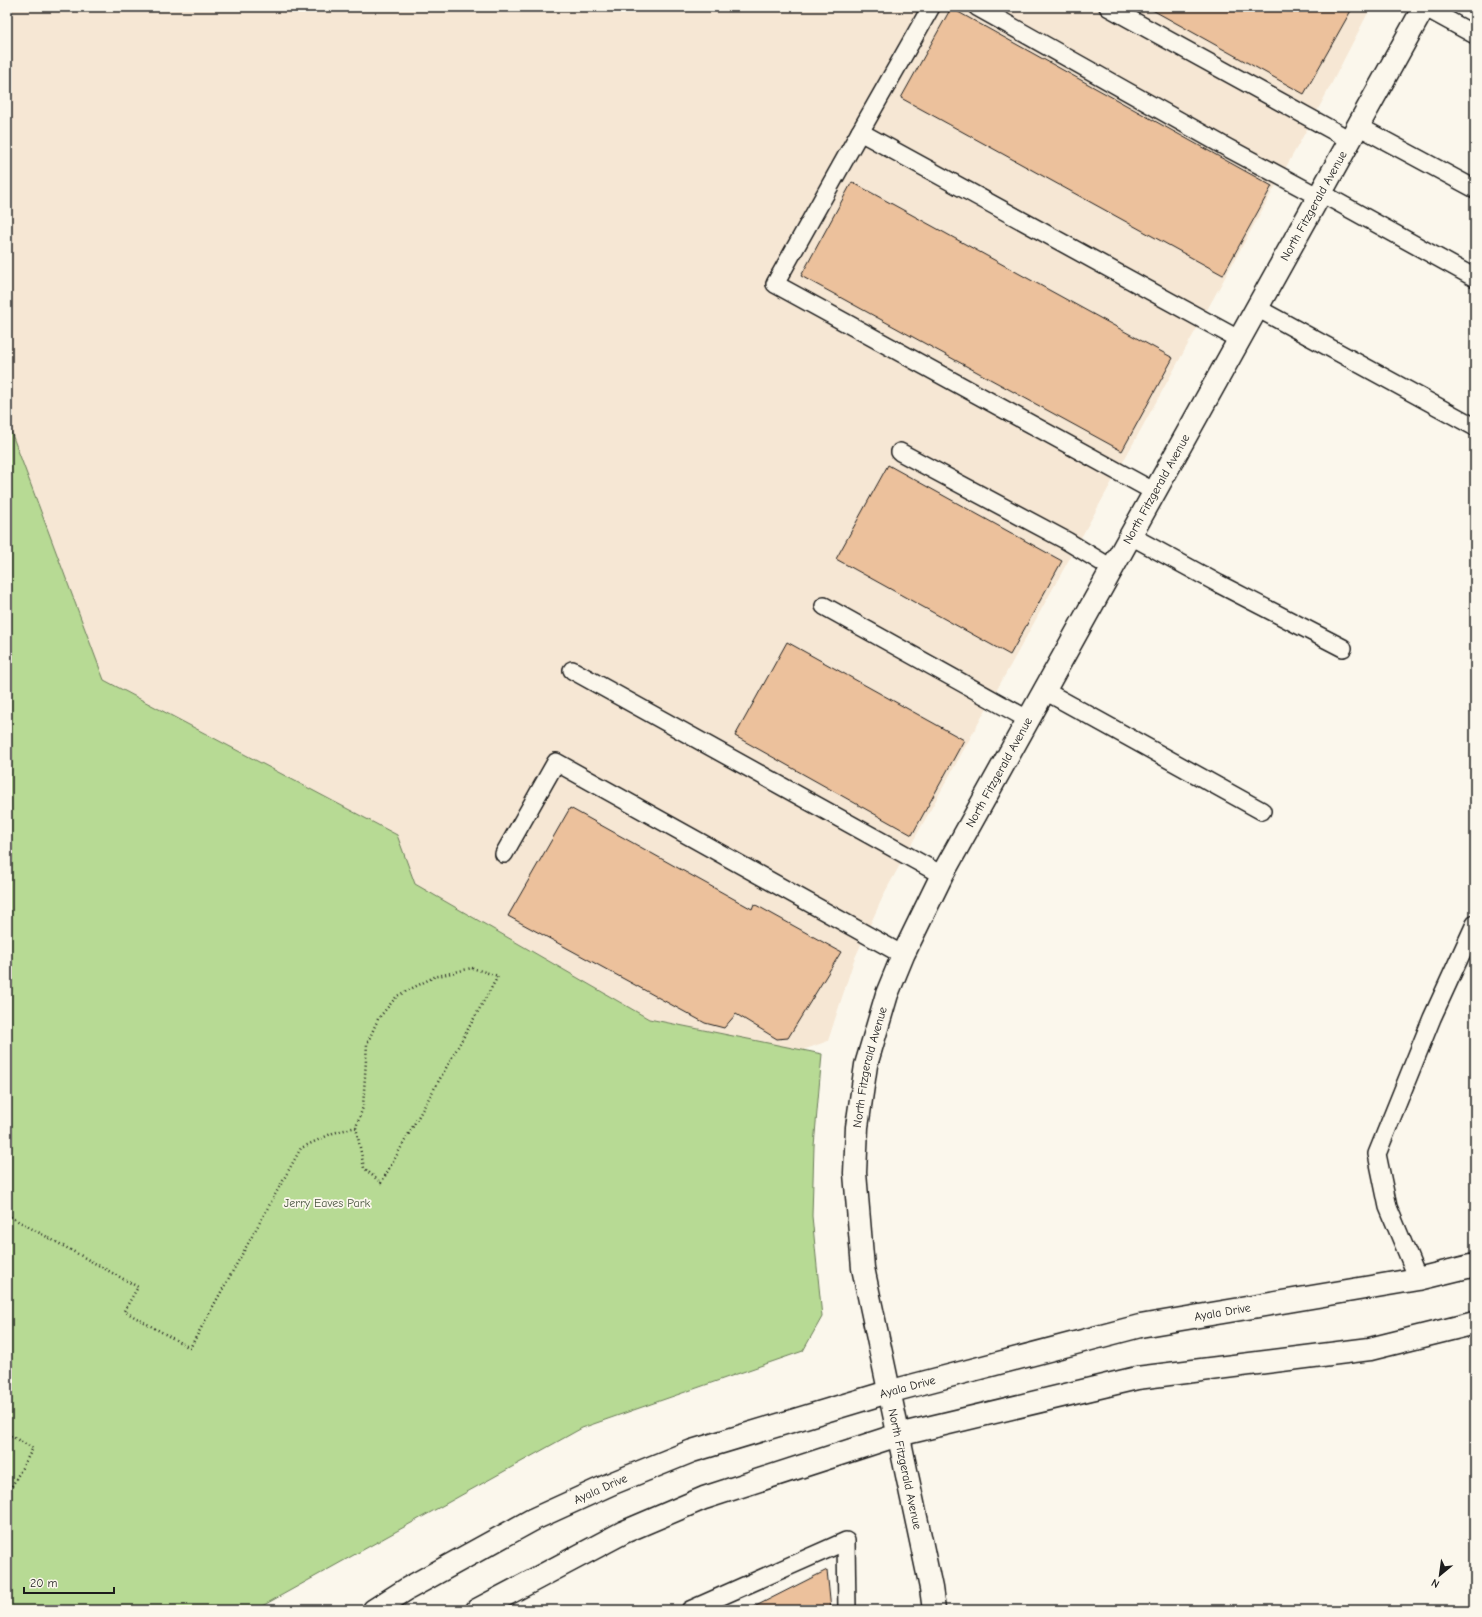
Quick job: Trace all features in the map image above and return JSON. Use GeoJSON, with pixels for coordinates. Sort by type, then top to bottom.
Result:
{"type":"FeatureCollection","features":[{"type":"Feature","properties":{"kind":"main road","name":"North Fitzgerald Avenue"},"geometry":{"type":"LineString","coordinates":[[934,1610],[931,1588],[888,1392],[863,1268],[855,1172],[857,1127],[866,1065],[887,994],[902,955],[942,875],[1424,7]]}},
{"type":"Feature","properties":{"kind":"main road","name":"Ayala Drive"},"geometry":{"type":"LineString","coordinates":[[374,1610],[407,1589],[534,1519],[613,1483],[692,1451],[888,1392],[1140,1326],[1418,1279],[1475,1265]]}},
{"type":"Feature","properties":{"kind":"main road"},"geometry":{"type":"LineString","coordinates":[[486,1608],[624,1532],[704,1498],[898,1435],[1137,1378],[1370,1349],[1475,1323]]}},
{"type":"Feature","properties":{"kind":"lane"},"geometry":{"type":"LineString","coordinates":[[931,7],[776,284],[1155,492]]}},
{"type":"Feature","properties":{"kind":"lane"},"geometry":{"type":"LineString","coordinates":[[977,7],[1226,147],[1320,195],[1475,278]]}},
{"type":"Feature","properties":{"kind":"lane"},"geometry":{"type":"LineString","coordinates":[[1108,7],[1354,133],[1475,189]]}},
{"type":"Feature","properties":{"kind":"lane"},"geometry":{"type":"LineString","coordinates":[[1424,7],[1475,35]]}},
{"type":"Feature","properties":{"kind":"lane"},"geometry":{"type":"LineString","coordinates":[[860,132],[1240,340]]}},
{"type":"Feature","properties":{"kind":"lane"},"geometry":{"type":"LineString","coordinates":[[1257,308],[1475,427]]}},
{"type":"Feature","properties":{"kind":"lane"},"geometry":{"type":"LineString","coordinates":[[900,452],[1067,541],[1113,569]]}},
{"type":"Feature","properties":{"kind":"lane"},"geometry":{"type":"LineString","coordinates":[[1131,536],[1219,584],[1344,648]]}},
{"type":"Feature","properties":{"kind":"lane"},"geometry":{"type":"LineString","coordinates":[[824,606],[1029,720]]}},
{"type":"Feature","properties":{"kind":"lane"},"geometry":{"type":"LineString","coordinates":[[572,670],[942,875]]}},
{"type":"Feature","properties":{"kind":"lane"},"geometry":{"type":"LineString","coordinates":[[1045,691],[1262,810]]}},
{"type":"Feature","properties":{"kind":"lane"},"geometry":{"type":"LineString","coordinates":[[504,854],[556,762],[902,955]]}},
{"type":"Feature","properties":{"kind":"lane"},"geometry":{"type":"LineString","coordinates":[[1418,1279],[1388,1206],[1377,1154],[1432,1018],[1475,924]]}},
{"type":"Feature","properties":{"kind":"lane"},"geometry":{"type":"LineString","coordinates":[[690,1610],[846,1541],[847,1610]]}},
{"type":"Feature","properties":{"kind":"path"},"geometry":{"type":"LineString","coordinates":[[472,968],[498,976],[381,1183],[364,1168],[356,1128],[363,1107],[367,1044],[378,1019],[397,996],[434,977],[472,968]]}},
{"type":"Feature","properties":{"kind":"path"},"geometry":{"type":"LineString","coordinates":[[7,1215],[138,1287],[124,1311],[190,1348],[301,1148],[333,1133],[356,1128]]}},
{"type":"Feature","properties":{"kind":"path"},"geometry":{"type":"LineString","coordinates":[[7,1434],[33,1448],[7,1494]]}},
{"type":"Feature","properties":{"kind":"shaded area"},"geometry":{"type":"Polygon","coordinates":[[[7,7],[1371,7],[1322,102],[885,892],[854,960],[828,1041],[803,1050],[649,1019],[415,884],[397,835],[104,680],[7,421],[7,7]]]}},
{"type":"Feature","properties":{"kind":"green space","name":"Jerry Eaves Park"},"geometry":{"type":"Polygon","coordinates":[[[7,421],[104,680],[397,835],[415,884],[649,1019],[822,1054],[814,1146],[812,1216],[822,1317],[803,1351],[582,1428],[255,1610],[7,1610],[7,421]]]}},
{"type":"Feature","properties":{"kind":"building"},"geometry":{"type":"Polygon","coordinates":[[[1147,7],[1353,7],[1304,94],[1147,7]]]}},
{"type":"Feature","properties":{"kind":"building"},"geometry":{"type":"Polygon","coordinates":[[[951,8],[1272,186],[1223,275],[901,98],[951,8]]]}},
{"type":"Feature","properties":{"kind":"building"},"geometry":{"type":"Polygon","coordinates":[[[852,182],[1173,358],[1122,451],[801,276],[852,182]]]}},
{"type":"Feature","properties":{"kind":"building"},"geometry":{"type":"Polygon","coordinates":[[[888,465],[1062,561],[1010,655],[836,559],[888,465]]]}},
{"type":"Feature","properties":{"kind":"building"},"geometry":{"type":"Polygon","coordinates":[[[787,642],[964,740],[912,835],[735,736],[787,642]]]}},
{"type":"Feature","properties":{"kind":"building"},"geometry":{"type":"Polygon","coordinates":[[[570,808],[752,909],[754,904],[841,952],[788,1038],[777,1039],[736,1014],[724,1028],[705,1023],[508,916],[570,808]]]}},
{"type":"Feature","properties":{"kind":"building"},"geometry":{"type":"Polygon","coordinates":[[[827,1570],[831,1610],[748,1610],[827,1570]]]}}]}
